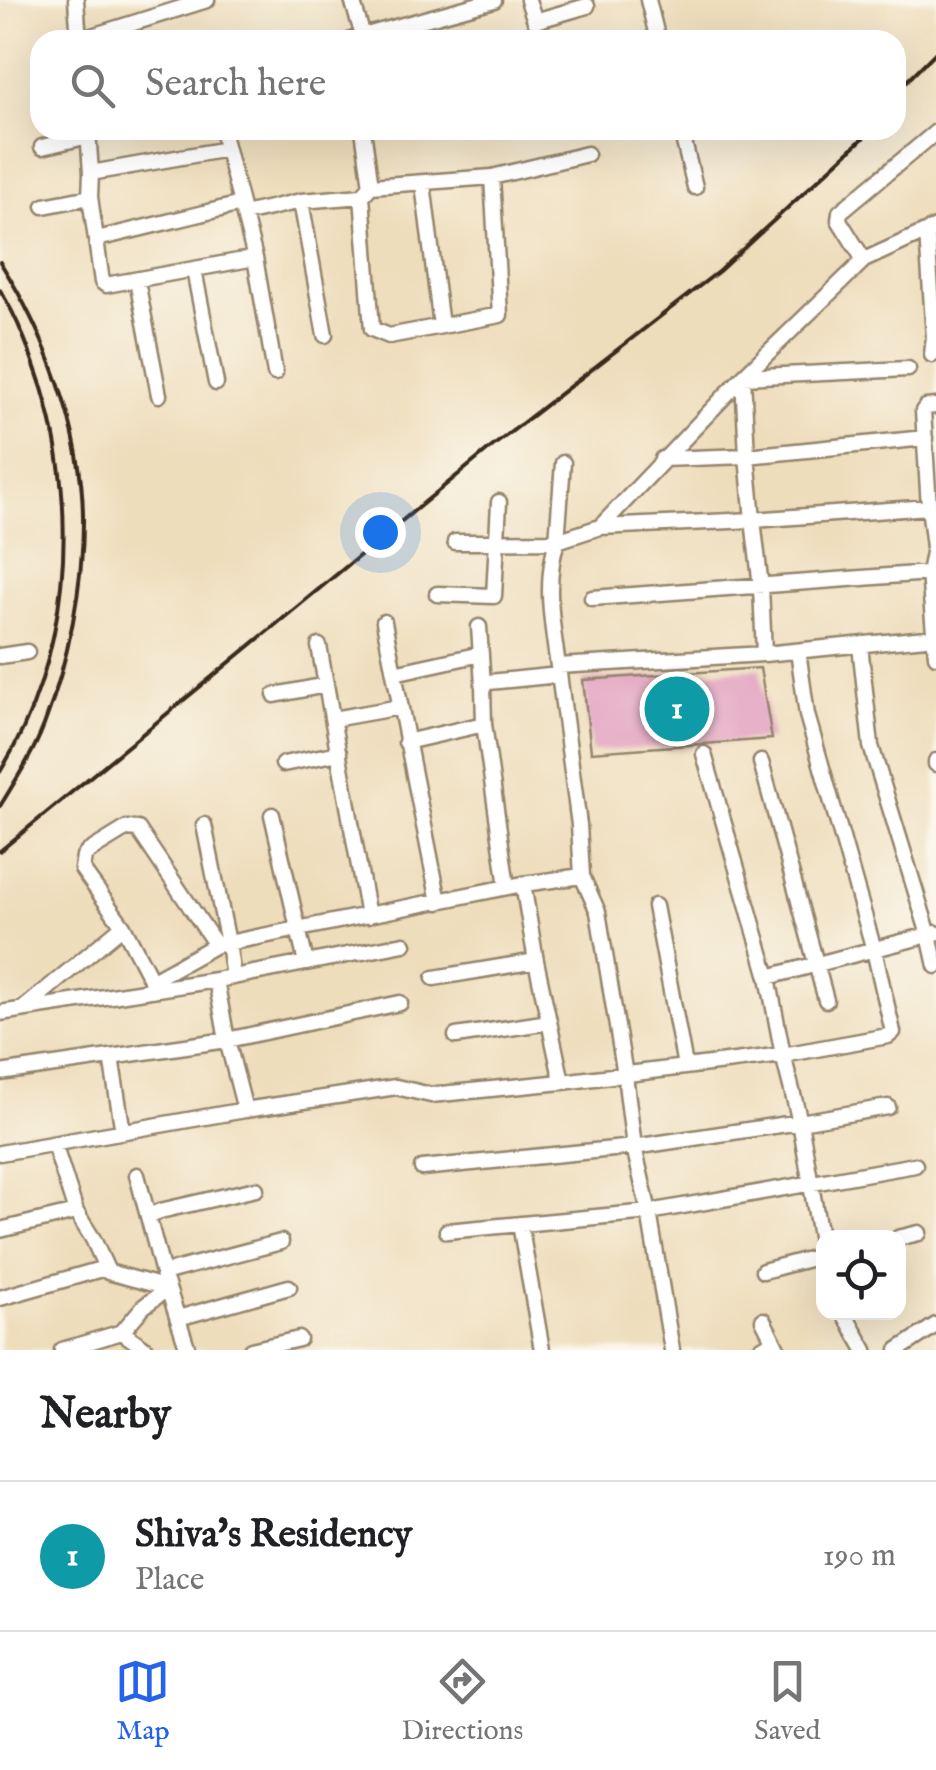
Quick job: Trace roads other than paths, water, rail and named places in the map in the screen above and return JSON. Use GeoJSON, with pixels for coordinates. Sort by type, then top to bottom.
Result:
{"type":"FeatureCollection","features":[{"type":"Feature","properties":{"kind":"street"},"geometry":{"type":"LineString","coordinates":[[76,0],[78,30]]}},
{"type":"Feature","properties":{"kind":"street"},"geometry":{"type":"LineString","coordinates":[[111,30],[207,0]]}},
{"type":"Feature","properties":{"kind":"street"},"geometry":{"type":"LineString","coordinates":[[352,0],[356,30]]}},
{"type":"Feature","properties":{"kind":"street"},"geometry":{"type":"LineString","coordinates":[[386,30],[494,0]]}},
{"type":"Feature","properties":{"kind":"street"},"geometry":{"type":"LineString","coordinates":[[528,0],[535,20],[539,21],[587,6]]}},
{"type":"Feature","properties":{"kind":"street"},"geometry":{"type":"LineString","coordinates":[[648,0],[656,30]]}},
{"type":"Feature","properties":{"kind":"street"},"geometry":{"type":"LineString","coordinates":[[864,260],[839,220],[840,212],[936,132]]}},
{"type":"Feature","properties":{"kind":"street"},"geometry":{"type":"LineString","coordinates":[[42,147],[65,140]]}},
{"type":"Feature","properties":{"kind":"street"},"geometry":{"type":"LineString","coordinates":[[89,140],[90,197],[102,282],[106,286],[255,258]]}},
{"type":"Feature","properties":{"kind":"street"},"geometry":{"type":"LineString","coordinates":[[224,140],[255,258],[275,374]]}},
{"type":"Feature","properties":{"kind":"street"},"geometry":{"type":"LineString","coordinates":[[364,140],[372,328],[388,336],[500,315],[492,177]]}},
{"type":"Feature","properties":{"kind":"street"},"geometry":{"type":"LineString","coordinates":[[683,140],[695,187]]}},
{"type":"Feature","properties":{"kind":"street"},"geometry":{"type":"LineString","coordinates":[[92,173],[226,149]]}},
{"type":"Feature","properties":{"kind":"street"},"geometry":{"type":"LineString","coordinates":[[97,239],[242,209],[492,177],[588,154]]}},
{"type":"Feature","properties":{"kind":"street"},"geometry":{"type":"LineString","coordinates":[[424,184],[441,326]]}},
{"type":"Feature","properties":{"kind":"street"},"geometry":{"type":"LineString","coordinates":[[44,206],[90,197]]}},
{"type":"Feature","properties":{"kind":"street"},"geometry":{"type":"LineString","coordinates":[[302,202],[325,335]]}},
{"type":"Feature","properties":{"kind":"street"},"geometry":{"type":"LineString","coordinates":[[600,527],[662,459],[864,260],[932,230],[932,355]]}},
{"type":"Feature","properties":{"kind":"street"},"geometry":{"type":"LineString","coordinates":[[194,270],[216,383]]}},
{"type":"Feature","properties":{"kind":"street"},"geometry":{"type":"LineString","coordinates":[[137,281],[159,395]]}},
{"type":"Feature","properties":{"kind":"street"},"geometry":{"type":"LineString","coordinates":[[744,377],[908,369]]}},
{"type":"Feature","properties":{"kind":"street"},"geometry":{"type":"LineString","coordinates":[[744,377],[764,654]]}},
{"type":"Feature","properties":{"kind":"street"},"geometry":{"type":"LineString","coordinates":[[936,406],[923,411],[935,547],[930,573],[936,656]]}},
{"type":"Feature","properties":{"kind":"street"},"geometry":{"type":"LineString","coordinates":[[662,459],[747,456],[925,438]]}},
{"type":"Feature","properties":{"kind":"street"},"geometry":{"type":"LineString","coordinates":[[563,463],[549,603],[579,825],[582,876],[598,912],[634,1146],[650,1212],[672,1350]]}},
{"type":"Feature","properties":{"kind":"street"},"geometry":{"type":"LineString","coordinates":[[437,594],[494,596],[499,502]]}},
{"type":"Feature","properties":{"kind":"street"},"geometry":{"type":"LineString","coordinates":[[455,542],[556,540],[600,527],[929,507]]}},
{"type":"Feature","properties":{"kind":"street"},"geometry":{"type":"LineString","coordinates":[[592,598],[930,573]]}},
{"type":"Feature","properties":{"kind":"street"},"geometry":{"type":"LineString","coordinates":[[384,622],[438,902]]}},
{"type":"Feature","properties":{"kind":"street"},"geometry":{"type":"LineString","coordinates":[[478,627],[484,724],[515,886],[562,1082]]}},
{"type":"Feature","properties":{"kind":"street"},"geometry":{"type":"LineString","coordinates":[[483,685],[558,670],[935,637]]}},
{"type":"Feature","properties":{"kind":"street"},"geometry":{"type":"LineString","coordinates":[[860,644],[871,746],[932,934],[936,966]]}},
{"type":"Feature","properties":{"kind":"street"},"geometry":{"type":"LineString","coordinates":[[319,646],[368,916]]}},
{"type":"Feature","properties":{"kind":"street"},"geometry":{"type":"LineString","coordinates":[[0,1153],[396,1087],[431,1095],[562,1082],[783,1055],[888,1036],[893,1032],[874,950],[807,715],[798,651]]}},
{"type":"Feature","properties":{"kind":"street"},"geometry":{"type":"LineString","coordinates":[[0,656],[27,652]]}},
{"type":"Feature","properties":{"kind":"street"},"geometry":{"type":"LineString","coordinates":[[394,673],[481,654]]}},
{"type":"Feature","properties":{"kind":"street"},"geometry":{"type":"LineString","coordinates":[[274,695],[326,684]]}},
{"type":"Feature","properties":{"kind":"street"},"geometry":{"type":"LineString","coordinates":[[332,719],[400,707]]}},
{"type":"Feature","properties":{"kind":"street"},"geometry":{"type":"LineString","coordinates":[[406,742],[484,724]]}},
{"type":"Feature","properties":{"kind":"street"},"geometry":{"type":"LineString","coordinates":[[283,764],[339,754]]}},
{"type":"Feature","properties":{"kind":"street"},"geometry":{"type":"LineString","coordinates":[[704,754],[768,977],[800,1122],[818,1230]]}},
{"type":"Feature","properties":{"kind":"street"},"geometry":{"type":"LineString","coordinates":[[761,762],[826,1000]]}},
{"type":"Feature","properties":{"kind":"street"},"geometry":{"type":"LineString","coordinates":[[272,814],[306,963]]}},
{"type":"Feature","properties":{"kind":"street"},"geometry":{"type":"LineString","coordinates":[[204,826],[222,944],[233,976]]}},
{"type":"Feature","properties":{"kind":"street"},"geometry":{"type":"LineString","coordinates":[[153,985],[122,926],[82,869],[88,852],[128,828],[138,829],[222,944]]}},
{"type":"Feature","properties":{"kind":"street"},"geometry":{"type":"LineString","coordinates":[[153,985],[222,944],[582,876]]}},
{"type":"Feature","properties":{"kind":"street"},"geometry":{"type":"LineString","coordinates":[[655,906],[685,1066]]}},
{"type":"Feature","properties":{"kind":"street"},"geometry":{"type":"LineString","coordinates":[[22,1010],[122,926]]}},
{"type":"Feature","properties":{"kind":"street"},"geometry":{"type":"LineString","coordinates":[[768,977],[932,934]]}},
{"type":"Feature","properties":{"kind":"street"},"geometry":{"type":"LineString","coordinates":[[0,1014],[153,985],[216,980],[404,944]]}},
{"type":"Feature","properties":{"kind":"street"},"geometry":{"type":"LineString","coordinates":[[434,978],[536,961]]}},
{"type":"Feature","properties":{"kind":"street"},"geometry":{"type":"LineString","coordinates":[[216,980],[244,1110]]}},
{"type":"Feature","properties":{"kind":"street"},"geometry":{"type":"LineString","coordinates":[[0,1073],[227,1040],[400,1003]]}},
{"type":"Feature","properties":{"kind":"street"},"geometry":{"type":"LineString","coordinates":[[456,1036],[549,1022]]}},
{"type":"Feature","properties":{"kind":"street"},"geometry":{"type":"LineString","coordinates":[[111,1057],[123,1132]]}},
{"type":"Feature","properties":{"kind":"street"},"geometry":{"type":"LineString","coordinates":[[422,1168],[634,1146],[888,1107]]}},
{"type":"Feature","properties":{"kind":"street"},"geometry":{"type":"LineString","coordinates":[[54,1144],[76,1212],[110,1274],[166,1281],[281,1242]]}},
{"type":"Feature","properties":{"kind":"street"},"geometry":{"type":"LineString","coordinates":[[448,1231],[650,1212],[916,1165]]}},
{"type":"Feature","properties":{"kind":"street"},"geometry":{"type":"LineString","coordinates":[[137,1176],[188,1350]]}},
{"type":"Feature","properties":{"kind":"street"},"geometry":{"type":"LineString","coordinates":[[149,1218],[160,1211],[256,1189]]}},
{"type":"Feature","properties":{"kind":"street"},"geometry":{"type":"LineString","coordinates":[[0,1230],[76,1212]]}},
{"type":"Feature","properties":{"kind":"street"},"geometry":{"type":"LineString","coordinates":[[520,1224],[542,1350]]}},
{"type":"Feature","properties":{"kind":"street"},"geometry":{"type":"LineString","coordinates":[[906,1236],[919,1233]]}},
{"type":"Feature","properties":{"kind":"street"},"geometry":{"type":"LineString","coordinates":[[762,1272],[816,1258]]}},
{"type":"Feature","properties":{"kind":"street"},"geometry":{"type":"LineString","coordinates":[[0,1298],[105,1268]]}},
{"type":"Feature","properties":{"kind":"street"},"geometry":{"type":"LineString","coordinates":[[62,1350],[122,1332],[166,1281]]}},
{"type":"Feature","properties":{"kind":"street"},"geometry":{"type":"LineString","coordinates":[[178,1318],[289,1287]]}},
{"type":"Feature","properties":{"kind":"street"},"geometry":{"type":"LineString","coordinates":[[763,1320],[770,1347]]}},
{"type":"Feature","properties":{"kind":"street"},"geometry":{"type":"LineString","coordinates":[[848,1320],[866,1350]]}},
{"type":"Feature","properties":{"kind":"street"},"geometry":{"type":"LineString","coordinates":[[898,1350],[936,1325]]}},
{"type":"Feature","properties":{"kind":"street"},"geometry":{"type":"LineString","coordinates":[[122,1332],[147,1350]]}},
{"type":"Feature","properties":{"kind":"street"},"geometry":{"type":"LineString","coordinates":[[251,1350],[299,1339]]}},
{"type":"Feature","properties":{"kind":"railway"},"geometry":{"type":"LineString","coordinates":[[906,82],[936,52]]}},
{"type":"Feature","properties":{"kind":"railway"},"geometry":{"type":"LineString","coordinates":[[0,851],[493,446],[719,271],[861,140]]}},
{"type":"Feature","properties":{"kind":"railway"},"geometry":{"type":"LineString","coordinates":[[0,262],[32,319],[58,383],[76,449],[83,515],[73,622],[53,701],[40,736],[0,806]]}},
{"type":"Feature","properties":{"kind":"railway"},"geometry":{"type":"LineString","coordinates":[[0,290],[19,325],[42,388],[54,436],[64,535],[54,634],[41,682],[0,772]]}},
{"type":"Feature","properties":{"kind":"place","name":"Shiva's Residency"},"geometry":{"type":"Point","coordinates":[677,709]}}]}
